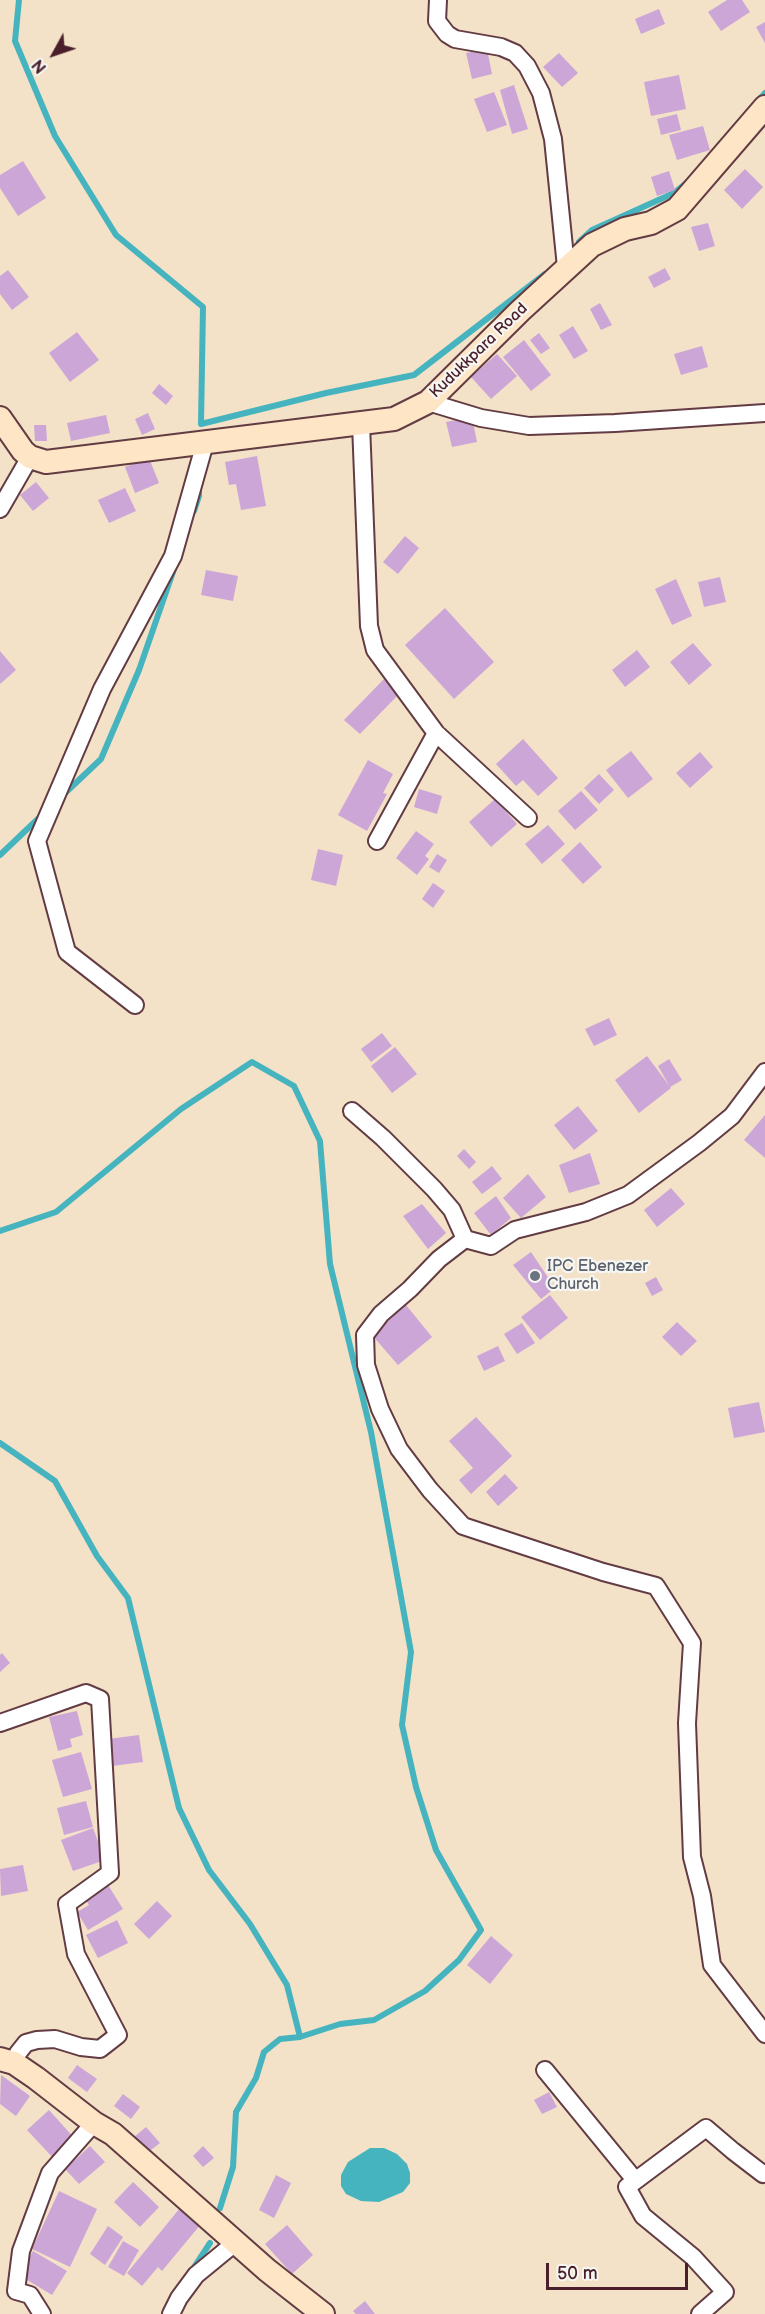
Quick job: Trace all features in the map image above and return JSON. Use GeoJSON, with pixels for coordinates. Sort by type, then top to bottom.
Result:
{"type":"FeatureCollection","features":[{"type":"Feature","properties":{"kind":"street"},"geometry":{"type":"LineString","coordinates":[[438,0],[437,21],[447,34],[455,39],[501,47],[515,53],[526,66],[541,93],[553,139],[566,267]]}},
{"type":"Feature","properties":{"kind":"street","name":"Kudukkpara Road"},"geometry":{"type":"LineString","coordinates":[[30,457],[46,462],[394,419],[428,402],[566,267],[592,245],[625,229],[651,223],[677,209],[765,107]]}},
{"type":"Feature","properties":{"kind":"street"},"geometry":{"type":"LineString","coordinates":[[428,402],[480,418],[529,426],[765,413]]}},
{"type":"Feature","properties":{"kind":"street"},"geometry":{"type":"LineString","coordinates":[[0,418],[15,442],[30,457],[0,509]]}},
{"type":"Feature","properties":{"kind":"street"},"geometry":{"type":"LineString","coordinates":[[361,424],[369,626],[375,650],[436,733],[528,818]]}},
{"type":"Feature","properties":{"kind":"street"},"geometry":{"type":"LineString","coordinates":[[135,1005],[67,952],[37,841],[102,689],[173,556],[205,442]]}},
{"type":"Feature","properties":{"kind":"street"},"geometry":{"type":"LineString","coordinates":[[377,841],[436,733]]}},
{"type":"Feature","properties":{"kind":"street"},"geometry":{"type":"LineString","coordinates":[[465,1239],[491,1246],[515,1230],[586,1212],[628,1195],[732,1116],[765,1072]]}},
{"type":"Feature","properties":{"kind":"street"},"geometry":{"type":"LineString","coordinates":[[352,1111],[383,1138],[434,1189],[452,1210],[465,1239]]}},
{"type":"Feature","properties":{"kind":"street"},"geometry":{"type":"LineString","coordinates":[[465,1239],[439,1259],[381,1314],[365,1335],[366,1365],[380,1409],[399,1449],[430,1490],[463,1526],[603,1572],[656,1586],[692,1643],[687,1723],[692,1857],[702,1896],[712,1965],[765,2034]]}},
{"type":"Feature","properties":{"kind":"street"},"geometry":{"type":"LineString","coordinates":[[0,1723],[86,1693],[100,1699],[110,1873],[67,1904],[76,1954],[118,2035],[100,2049],[81,2047],[55,2039],[37,2040],[27,2043],[7,2061],[113,2134],[235,2243],[323,2314]]}},
{"type":"Feature","properties":{"kind":"street"},"geometry":{"type":"LineString","coordinates":[[545,2070],[635,2180]]}},
{"type":"Feature","properties":{"kind":"street"},"geometry":{"type":"LineString","coordinates":[[42,2314],[30,2295],[16,2291],[21,2251],[50,2173],[94,2123]]}},
{"type":"Feature","properties":{"kind":"street"},"geometry":{"type":"LineString","coordinates":[[700,2314],[724,2292],[693,2257],[643,2216],[627,2187],[706,2128],[733,2151],[765,2173]]}},
{"type":"Feature","properties":{"kind":"street"},"geometry":{"type":"LineString","coordinates":[[171,2314],[179,2298],[196,2275],[235,2243]]}},
{"type":"Feature","properties":{"kind":"water"},"geometry":{"type":"Polygon","coordinates":[[[370,2148],[384,2148],[397,2154],[407,2164],[410,2183],[403,2192],[379,2202],[361,2201],[346,2194],[341,2186],[341,2175],[348,2162],[370,2148]]]}},
{"type":"Feature","properties":{"kind":"building"},"geometry":{"type":"Polygon","coordinates":[[[727,0],[742,0],[750,12],[721,31],[708,12],[727,0]]]}},
{"type":"Feature","properties":{"kind":"building"},"geometry":{"type":"Polygon","coordinates":[[[659,9],[665,24],[641,34],[635,19],[659,9]]]}},
{"type":"Feature","properties":{"kind":"building"},"geometry":{"type":"Polygon","coordinates":[[[765,22],[765,43],[756,27],[765,22]]]}},
{"type":"Feature","properties":{"kind":"building"},"geometry":{"type":"Polygon","coordinates":[[[487,49],[492,74],[472,79],[466,53],[487,49]]]}},
{"type":"Feature","properties":{"kind":"building"},"geometry":{"type":"Polygon","coordinates":[[[559,53],[578,73],[562,87],[543,67],[559,53]]]}},
{"type":"Feature","properties":{"kind":"building"},"geometry":{"type":"Polygon","coordinates":[[[679,75],[686,109],[651,116],[644,82],[679,75]]]}},
{"type":"Feature","properties":{"kind":"building"},"geometry":{"type":"Polygon","coordinates":[[[514,85],[528,129],[512,134],[500,90],[514,85]]]}},
{"type":"Feature","properties":{"kind":"building"},"geometry":{"type":"Polygon","coordinates":[[[494,92],[507,125],[487,132],[474,99],[494,92]]]}},
{"type":"Feature","properties":{"kind":"building"},"geometry":{"type":"Polygon","coordinates":[[[677,114],[681,130],[661,135],[657,119],[677,114]]]}},
{"type":"Feature","properties":{"kind":"building"},"geometry":{"type":"Polygon","coordinates":[[[703,126],[710,150],[677,160],[669,135],[703,126]]]}},
{"type":"Feature","properties":{"kind":"building"},"geometry":{"type":"Polygon","coordinates":[[[23,161],[46,198],[18,216],[0,188],[0,175],[23,161]]]}},
{"type":"Feature","properties":{"kind":"building"},"geometry":{"type":"Polygon","coordinates":[[[745,169],[763,187],[742,209],[724,190],[745,169]]]}},
{"type":"Feature","properties":{"kind":"building"},"geometry":{"type":"Polygon","coordinates":[[[669,171],[675,190],[657,196],[651,177],[669,171]]]}},
{"type":"Feature","properties":{"kind":"building"},"geometry":{"type":"Polygon","coordinates":[[[708,223],[715,246],[699,251],[691,227],[708,223]]]}},
{"type":"Feature","properties":{"kind":"building"},"geometry":{"type":"Polygon","coordinates":[[[665,268],[671,279],[654,288],[648,277],[665,268]]]}},
{"type":"Feature","properties":{"kind":"building"},"geometry":{"type":"Polygon","coordinates":[[[8,270],[29,297],[12,310],[0,294],[0,276],[8,270]]]}},
{"type":"Feature","properties":{"kind":"building"},"geometry":{"type":"Polygon","coordinates":[[[600,303],[612,325],[601,330],[590,309],[600,303]]]}},
{"type":"Feature","properties":{"kind":"building"},"geometry":{"type":"Polygon","coordinates":[[[573,326],[588,351],[574,359],[559,335],[573,326]]]}},
{"type":"Feature","properties":{"kind":"building"},"geometry":{"type":"Polygon","coordinates":[[[77,332],[99,360],[70,382],[49,353],[77,332]]]}},
{"type":"Feature","properties":{"kind":"building"},"geometry":{"type":"Polygon","coordinates":[[[539,333],[550,348],[541,354],[530,340],[539,333]]]}},
{"type":"Feature","properties":{"kind":"building"},"geometry":{"type":"Polygon","coordinates":[[[524,340],[551,375],[531,391],[503,357],[524,340]]]}},
{"type":"Feature","properties":{"kind":"building"},"geometry":{"type":"Polygon","coordinates":[[[702,346],[708,367],[681,375],[674,354],[702,346]]]}},
{"type":"Feature","properties":{"kind":"building"},"geometry":{"type":"Polygon","coordinates":[[[497,354],[517,376],[491,399],[471,377],[497,354]]]}},
{"type":"Feature","properties":{"kind":"building"},"geometry":{"type":"Polygon","coordinates":[[[159,384],[173,396],[166,405],[152,393],[159,384]]]}},
{"type":"Feature","properties":{"kind":"building"},"geometry":{"type":"Polygon","coordinates":[[[148,413],[155,429],[142,435],[135,419],[148,413]]]}},
{"type":"Feature","properties":{"kind":"building"},"geometry":{"type":"Polygon","coordinates":[[[106,415],[110,433],[71,441],[67,423],[106,415]]]}},
{"type":"Feature","properties":{"kind":"building"},"geometry":{"type":"Polygon","coordinates":[[[472,417],[477,442],[452,447],[446,422],[472,417]]]}},
{"type":"Feature","properties":{"kind":"building"},"geometry":{"type":"Polygon","coordinates":[[[34,425],[46,425],[47,441],[35,441],[34,425]]]}},
{"type":"Feature","properties":{"kind":"building"},"geometry":{"type":"Polygon","coordinates":[[[257,456],[266,506],[241,510],[236,484],[229,485],[225,462],[257,456]]]}},
{"type":"Feature","properties":{"kind":"building"},"geometry":{"type":"Polygon","coordinates":[[[149,458],[159,483],[135,493],[125,467],[149,458]]]}},
{"type":"Feature","properties":{"kind":"building"},"geometry":{"type":"Polygon","coordinates":[[[36,482],[49,498],[33,511],[20,495],[36,482]]]}},
{"type":"Feature","properties":{"kind":"building"},"geometry":{"type":"Polygon","coordinates":[[[125,488],[136,511],[109,523],[98,500],[125,488]]]}},
{"type":"Feature","properties":{"kind":"building"},"geometry":{"type":"Polygon","coordinates":[[[405,536],[419,548],[398,574],[383,562],[405,536]]]}},
{"type":"Feature","properties":{"kind":"building"},"geometry":{"type":"Polygon","coordinates":[[[206,570],[238,576],[233,601],[201,595],[206,570]]]}},
{"type":"Feature","properties":{"kind":"building"},"geometry":{"type":"Polygon","coordinates":[[[720,577],[726,602],[704,607],[698,582],[720,577]]]}},
{"type":"Feature","properties":{"kind":"building"},"geometry":{"type":"Polygon","coordinates":[[[676,579],[692,616],[672,625],[655,589],[676,579]]]}},
{"type":"Feature","properties":{"kind":"building"},"geometry":{"type":"Polygon","coordinates":[[[445,608],[494,662],[454,699],[405,645],[445,608]]]}},
{"type":"Feature","properties":{"kind":"building"},"geometry":{"type":"Polygon","coordinates":[[[693,643],[712,665],[689,685],[670,662],[693,643]]]}},
{"type":"Feature","properties":{"kind":"building"},"geometry":{"type":"Polygon","coordinates":[[[637,650],[650,667],[625,687],[612,670],[637,650]]]}},
{"type":"Feature","properties":{"kind":"building"},"geometry":{"type":"Polygon","coordinates":[[[0,651],[16,670],[0,684],[0,651]]]}},
{"type":"Feature","properties":{"kind":"building"},"geometry":{"type":"Polygon","coordinates":[[[384,679],[399,694],[360,734],[344,720],[384,679]]]}},
{"type":"Feature","properties":{"kind":"building"},"geometry":{"type":"Polygon","coordinates":[[[523,739],[558,778],[538,796],[523,780],[516,786],[496,764],[523,739]]]}},
{"type":"Feature","properties":{"kind":"building"},"geometry":{"type":"Polygon","coordinates":[[[631,751],[653,779],[628,798],[606,770],[631,751]]]}},
{"type":"Feature","properties":{"kind":"building"},"geometry":{"type":"Polygon","coordinates":[[[700,752],[713,767],[690,788],[676,773],[700,752]]]}},
{"type":"Feature","properties":{"kind":"building"},"geometry":{"type":"Polygon","coordinates":[[[368,760],[393,774],[383,793],[387,794],[367,831],[338,815],[368,760]]]}},
{"type":"Feature","properties":{"kind":"building"},"geometry":{"type":"Polygon","coordinates":[[[599,774],[614,790],[599,804],[584,788],[599,774]]]}},
{"type":"Feature","properties":{"kind":"building"},"geometry":{"type":"Polygon","coordinates":[[[419,789],[442,796],[437,814],[414,807],[419,789]]]}},
{"type":"Feature","properties":{"kind":"building"},"geometry":{"type":"Polygon","coordinates":[[[581,791],[598,810],[575,830],[558,811],[581,791]]]}},
{"type":"Feature","properties":{"kind":"building"},"geometry":{"type":"Polygon","coordinates":[[[495,799],[517,824],[491,847],[469,822],[495,799]]]}},
{"type":"Feature","properties":{"kind":"building"},"geometry":{"type":"Polygon","coordinates":[[[548,825],[565,844],[542,864],[525,844],[548,825]]]}},
{"type":"Feature","properties":{"kind":"building"},"geometry":{"type":"Polygon","coordinates":[[[416,831],[434,844],[425,856],[429,859],[417,875],[396,858],[416,831]]]}},
{"type":"Feature","properties":{"kind":"building"},"geometry":{"type":"Polygon","coordinates":[[[580,842],[602,867],[583,884],[561,860],[580,842]]]}},
{"type":"Feature","properties":{"kind":"building"},"geometry":{"type":"Polygon","coordinates":[[[318,849],[343,855],[336,886],[311,880],[318,849]]]}},
{"type":"Feature","properties":{"kind":"building"},"geometry":{"type":"Polygon","coordinates":[[[437,854],[447,860],[439,873],[429,867],[437,854]]]}},
{"type":"Feature","properties":{"kind":"building"},"geometry":{"type":"Polygon","coordinates":[[[433,883],[445,891],[433,908],[422,899],[433,883]]]}},
{"type":"Feature","properties":{"kind":"building"},"geometry":{"type":"Polygon","coordinates":[[[609,1018],[617,1035],[594,1046],[585,1029],[609,1018]]]}},
{"type":"Feature","properties":{"kind":"building"},"geometry":{"type":"Polygon","coordinates":[[[382,1033],[392,1046],[371,1062],[361,1049],[382,1033]]]}},
{"type":"Feature","properties":{"kind":"building"},"geometry":{"type":"Polygon","coordinates":[[[395,1047],[417,1074],[392,1093],[371,1066],[395,1047]]]}},
{"type":"Feature","properties":{"kind":"building"},"geometry":{"type":"Polygon","coordinates":[[[647,1056],[671,1088],[639,1113],[615,1080],[647,1056]]]}},
{"type":"Feature","properties":{"kind":"building"},"geometry":{"type":"Polygon","coordinates":[[[669,1059],[682,1080],[670,1087],[658,1066],[669,1059]]]}},
{"type":"Feature","properties":{"kind":"building"},"geometry":{"type":"Polygon","coordinates":[[[578,1106],[598,1131],[574,1150],[554,1125],[578,1106]]]}},
{"type":"Feature","properties":{"kind":"building"},"geometry":{"type":"Polygon","coordinates":[[[765,1115],[765,1158],[744,1140],[765,1115]]]}},
{"type":"Feature","properties":{"kind":"building"},"geometry":{"type":"Polygon","coordinates":[[[464,1149],[476,1162],[469,1169],[457,1156],[464,1149]]]}},
{"type":"Feature","properties":{"kind":"building"},"geometry":{"type":"Polygon","coordinates":[[[590,1153],[600,1184],[569,1193],[559,1165],[590,1153]]]}},
{"type":"Feature","properties":{"kind":"building"},"geometry":{"type":"Polygon","coordinates":[[[492,1166],[502,1179],[482,1194],[472,1182],[492,1166]]]}},
{"type":"Feature","properties":{"kind":"building"},"geometry":{"type":"Polygon","coordinates":[[[528,1174],[546,1197],[521,1218],[503,1198],[528,1174]]]}},
{"type":"Feature","properties":{"kind":"building"},"geometry":{"type":"Polygon","coordinates":[[[671,1188],[685,1204],[657,1227],[644,1210],[671,1188]]]}},
{"type":"Feature","properties":{"kind":"building"},"geometry":{"type":"Polygon","coordinates":[[[496,1196],[511,1218],[491,1235],[474,1213],[496,1196]]]}},
{"type":"Feature","properties":{"kind":"building"},"geometry":{"type":"Polygon","coordinates":[[[422,1204],[446,1233],[428,1249],[403,1216],[422,1204]]]}},
{"type":"Feature","properties":{"kind":"building","name":"IPC Ebenezer Church"},"geometry":{"type":"Polygon","coordinates":[[[531,1252],[555,1288],[541,1299],[513,1265],[531,1252]]]}},
{"type":"Feature","properties":{"kind":"building"},"geometry":{"type":"Polygon","coordinates":[[[656,1277],[663,1290],[652,1296],[645,1283],[656,1277]]]}},
{"type":"Feature","properties":{"kind":"building"},"geometry":{"type":"Polygon","coordinates":[[[550,1295],[568,1318],[540,1340],[521,1317],[550,1295]]]}},
{"type":"Feature","properties":{"kind":"building"},"geometry":{"type":"Polygon","coordinates":[[[406,1305],[432,1337],[398,1365],[372,1335],[406,1305]]]}},
{"type":"Feature","properties":{"kind":"building"},"geometry":{"type":"Polygon","coordinates":[[[677,1322],[697,1341],[681,1356],[662,1337],[677,1322]]]}},
{"type":"Feature","properties":{"kind":"building"},"geometry":{"type":"Polygon","coordinates":[[[522,1323],[535,1343],[517,1354],[504,1334],[522,1323]]]}},
{"type":"Feature","properties":{"kind":"building"},"geometry":{"type":"Polygon","coordinates":[[[498,1346],[505,1361],[484,1371],[477,1356],[498,1346]]]}},
{"type":"Feature","properties":{"kind":"building"},"geometry":{"type":"Polygon","coordinates":[[[759,1402],[765,1432],[734,1438],[728,1408],[759,1402]]]}},
{"type":"Feature","properties":{"kind":"building"},"geometry":{"type":"Polygon","coordinates":[[[476,1417],[512,1456],[471,1494],[459,1480],[473,1468],[449,1441],[476,1417]]]}},
{"type":"Feature","properties":{"kind":"building"},"geometry":{"type":"Polygon","coordinates":[[[505,1474],[518,1488],[498,1506],[486,1492],[505,1474]]]}},
{"type":"Feature","properties":{"kind":"building"},"geometry":{"type":"Polygon","coordinates":[[[2,1653],[10,1663],[0,1672],[0,1655],[2,1653]]]}},
{"type":"Feature","properties":{"kind":"building"},"geometry":{"type":"Polygon","coordinates":[[[77,1711],[83,1735],[70,1739],[72,1747],[58,1751],[49,1717],[77,1711]]]}},
{"type":"Feature","properties":{"kind":"building"},"geometry":{"type":"Polygon","coordinates":[[[139,1735],[143,1762],[112,1766],[108,1739],[139,1735]]]}},
{"type":"Feature","properties":{"kind":"building"},"geometry":{"type":"Polygon","coordinates":[[[81,1752],[92,1789],[63,1797],[52,1760],[81,1752]]]}},
{"type":"Feature","properties":{"kind":"building"},"geometry":{"type":"Polygon","coordinates":[[[86,1801],[93,1827],[64,1835],[57,1808],[86,1801]]]}},
{"type":"Feature","properties":{"kind":"building"},"geometry":{"type":"Polygon","coordinates":[[[93,1828],[105,1860],[73,1871],[61,1840],[93,1828]]]}},
{"type":"Feature","properties":{"kind":"building"},"geometry":{"type":"Polygon","coordinates":[[[23,1865],[28,1891],[1,1896],[0,1869],[23,1865]]]}},
{"type":"Feature","properties":{"kind":"building"},"geometry":{"type":"Polygon","coordinates":[[[108,1885],[123,1909],[88,1930],[77,1912],[89,1905],[85,1899],[108,1885]]]}},
{"type":"Feature","properties":{"kind":"building"},"geometry":{"type":"Polygon","coordinates":[[[157,1901],[172,1916],[149,1939],[134,1924],[157,1901]]]}},
{"type":"Feature","properties":{"kind":"building"},"geometry":{"type":"Polygon","coordinates":[[[117,1920],[128,1943],[98,1958],[86,1935],[117,1920]]]}},
{"type":"Feature","properties":{"kind":"building"},"geometry":{"type":"Polygon","coordinates":[[[491,1936],[513,1955],[490,1984],[467,1965],[491,1936]]]}},
{"type":"Feature","properties":{"kind":"building"},"geometry":{"type":"Polygon","coordinates":[[[77,2065],[97,2079],[87,2092],[68,2078],[77,2065]]]}},
{"type":"Feature","properties":{"kind":"building"},"geometry":{"type":"Polygon","coordinates":[[[1,2075],[30,2096],[16,2116],[0,2104],[1,2075]]]}},
{"type":"Feature","properties":{"kind":"building"},"geometry":{"type":"Polygon","coordinates":[[[549,2092],[557,2107],[542,2114],[534,2100],[549,2092]]]}},
{"type":"Feature","properties":{"kind":"building"},"geometry":{"type":"Polygon","coordinates":[[[123,2094],[140,2107],[131,2119],[114,2106],[123,2094]]]}},
{"type":"Feature","properties":{"kind":"building"},"geometry":{"type":"Polygon","coordinates":[[[49,2110],[76,2140],[55,2160],[27,2130],[49,2110]]]}},
{"type":"Feature","properties":{"kind":"building"},"geometry":{"type":"Polygon","coordinates":[[[146,2127],[160,2143],[147,2153],[134,2137],[146,2127]]]}},
{"type":"Feature","properties":{"kind":"building"},"geometry":{"type":"Polygon","coordinates":[[[90,2146],[105,2162],[79,2184],[65,2169],[90,2146]]]}},
{"type":"Feature","properties":{"kind":"building"},"geometry":{"type":"Polygon","coordinates":[[[203,2146],[214,2158],[203,2167],[193,2156],[203,2146]]]}},
{"type":"Feature","properties":{"kind":"building"},"geometry":{"type":"Polygon","coordinates":[[[276,2175],[291,2183],[274,2218],[259,2210],[276,2175]]]}},
{"type":"Feature","properties":{"kind":"building"},"geometry":{"type":"Polygon","coordinates":[[[133,2182],[159,2207],[140,2227],[114,2202],[133,2182]]]}},
{"type":"Feature","properties":{"kind":"building"},"geometry":{"type":"Polygon","coordinates":[[[59,2191],[97,2209],[70,2267],[32,2249],[59,2191]]]}},
{"type":"Feature","properties":{"kind":"building"},"geometry":{"type":"Polygon","coordinates":[[[180,2208],[201,2224],[162,2271],[158,2267],[142,2286],[127,2273],[180,2208]]]}},
{"type":"Feature","properties":{"kind":"building"},"geometry":{"type":"Polygon","coordinates":[[[287,2225],[313,2255],[292,2274],[265,2244],[287,2225]]]}},
{"type":"Feature","properties":{"kind":"building"},"geometry":{"type":"Polygon","coordinates":[[[108,2226],[123,2237],[105,2265],[90,2254],[108,2226]]]}},
{"type":"Feature","properties":{"kind":"building"},"geometry":{"type":"Polygon","coordinates":[[[123,2241],[139,2250],[124,2276],[108,2267],[123,2241]]]}},
{"type":"Feature","properties":{"kind":"building"},"geometry":{"type":"Polygon","coordinates":[[[33,2251],[67,2271],[52,2295],[19,2275],[33,2251]]]}},
{"type":"Feature","properties":{"kind":"building"},"geometry":{"type":"Polygon","coordinates":[[[365,2301],[375,2314],[356,2314],[353,2311],[365,2301]]]}},
{"type":"Feature","properties":{"kind":"waterway"},"geometry":{"type":"LineString","coordinates":[[19,0],[15,41],[55,136],[116,235],[203,307],[201,424],[326,393],[414,375],[545,274]]}},
{"type":"Feature","properties":{"kind":"waterway"},"geometry":{"type":"LineString","coordinates":[[757,102],[765,93]]}},
{"type":"Feature","properties":{"kind":"waterway"},"geometry":{"type":"LineString","coordinates":[[579,242],[592,230],[674,193],[685,184]]}},
{"type":"Feature","properties":{"kind":"waterway"},"geometry":{"type":"LineString","coordinates":[[194,511],[199,496],[199,486]]}},
{"type":"Feature","properties":{"kind":"waterway"},"geometry":{"type":"LineString","coordinates":[[62,796],[101,759],[139,670],[174,569]]}},
{"type":"Feature","properties":{"kind":"waterway"},"geometry":{"type":"LineString","coordinates":[[0,855],[42,815]]}},
{"type":"Feature","properties":{"kind":"waterway"},"geometry":{"type":"LineString","coordinates":[[0,1231],[56,1212],[181,1109],[252,1062],[294,1086],[320,1141],[330,1264],[371,1432],[411,1652],[402,1725],[416,1787],[436,1850],[481,1930],[459,1960],[425,1991],[374,2020],[340,2024],[300,2037],[280,2039],[264,2052],[256,2078],[236,2112],[233,2167],[220,2208]]}},
{"type":"Feature","properties":{"kind":"waterway"},"geometry":{"type":"LineString","coordinates":[[0,1443],[55,1481],[97,1556],[128,1598],[179,1808],[209,1870],[250,1924],[287,1985],[300,2037]]}},
{"type":"Feature","properties":{"kind":"waterway"},"geometry":{"type":"LineString","coordinates":[[193,2269],[210,2243]]}},
{"type":"Feature","properties":{"kind":"place","name":"IPC Ebenezer Church"},"geometry":{"type":"Point","coordinates":[535,1276]}}]}
